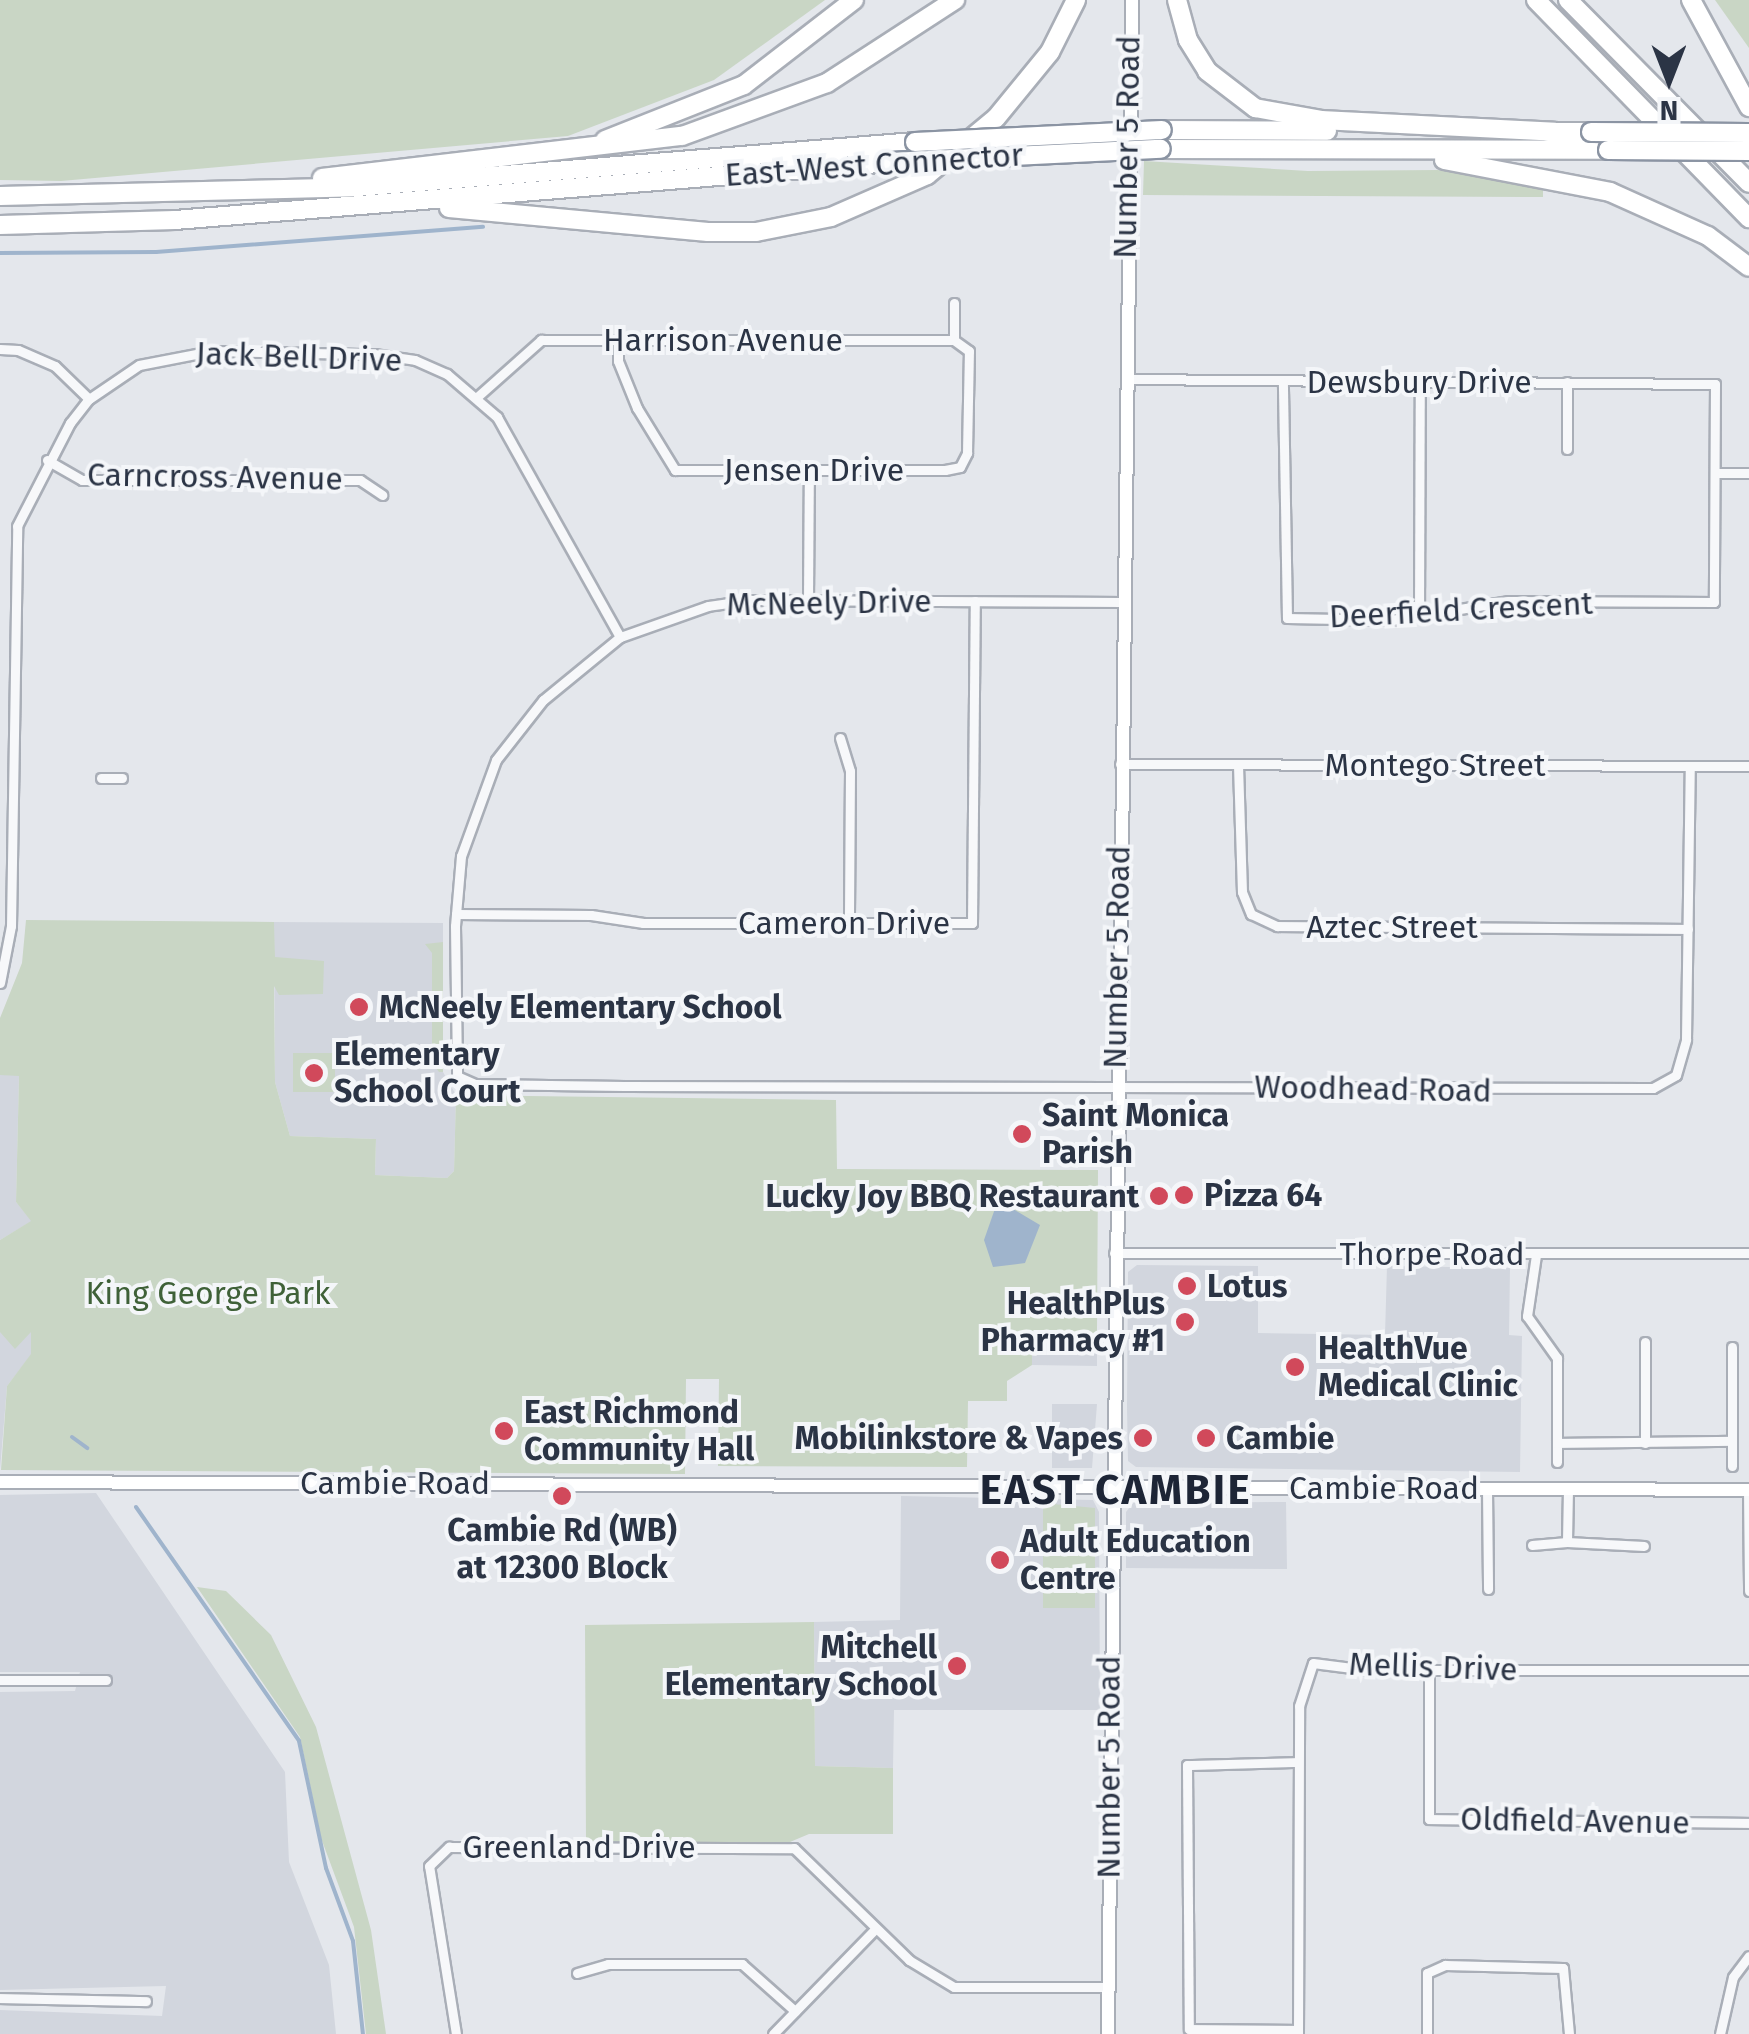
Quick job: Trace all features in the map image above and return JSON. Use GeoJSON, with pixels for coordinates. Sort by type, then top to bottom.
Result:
{"type":"FeatureCollection","features":[{"type":"Feature","properties":{"kind":"highway"},"geometry":{"type":"LineString","coordinates":[[541,156],[636,130],[744,85],[854,0]]}},
{"type":"Feature","properties":{"kind":"highway"},"geometry":{"type":"LineString","coordinates":[[272,186],[682,136],[756,112],[868,59],[955,0]]}},
{"type":"Feature","properties":{"kind":"highway"},"geometry":{"type":"LineString","coordinates":[[363,206],[506,210],[708,232],[756,232],[831,217],[926,176],[996,118],[1050,52],[1076,0]]}},
{"type":"Feature","properties":{"kind":"highway"},"geometry":{"type":"LineString","coordinates":[[1176,0],[1188,40],[1207,71],[1255,108],[1322,120],[1555,132]]}},
{"type":"Feature","properties":{"kind":"highway"},"geometry":{"type":"LineString","coordinates":[[1520,0],[1625,95]]}},
{"type":"Feature","properties":{"kind":"highway"},"geometry":{"type":"LineString","coordinates":[[1536,0],[1749,218]]}},
{"type":"Feature","properties":{"kind":"highway"},"geometry":{"type":"LineString","coordinates":[[1568,0],[1749,183]]}},
{"type":"Feature","properties":{"kind":"highway"},"geometry":{"type":"LineString","coordinates":[[1691,0],[1749,107]]}},
{"type":"Feature","properties":{"kind":"highway","name":"East-West Connector"},"geometry":{"type":"LineString","coordinates":[[0,196],[272,186],[356,187],[915,142],[1555,132],[1749,133]]}},
{"type":"Feature","properties":{"kind":"highway","name":"East-West Connector"},"geometry":{"type":"LineString","coordinates":[[0,225],[363,206],[1162,140],[1359,148],[1749,151]]}},
{"type":"Feature","properties":{"kind":"highway"},"geometry":{"type":"LineString","coordinates":[[1359,148],[1485,164],[1610,192],[1692,227],[1749,267]]}},
{"type":"Feature","properties":{"kind":"main road","name":"Number 5 Road"},"geometry":{"type":"LineString","coordinates":[[1108,2034],[1123,379],[1132,0]]}},
{"type":"Feature","properties":{"kind":"main road","name":"Cambie Road"},"geometry":{"type":"LineString","coordinates":[[0,1482],[1748,1490]]}},
{"type":"Feature","properties":{"kind":"street"},"geometry":{"type":"LineString","coordinates":[[954,302],[954,340]]}},
{"type":"Feature","properties":{"kind":"street","name":"Harrison Avenue"},"geometry":{"type":"LineString","coordinates":[[477,397],[524,348],[541,340],[954,340]]}},
{"type":"Feature","properties":{"kind":"street","name":"Jensen Drive"},"geometry":{"type":"LineString","coordinates":[[618,341],[618,361],[636,408],[675,470],[809,470],[960,467],[967,453],[968,351],[954,340]]}},
{"type":"Feature","properties":{"kind":"street"},"geometry":{"type":"LineString","coordinates":[[0,350],[18,350],[55,366],[89,399]]}},
{"type":"Feature","properties":{"kind":"street","name":"Jack Bell Drive"},"geometry":{"type":"LineString","coordinates":[[0,984],[10,926],[4,764],[13,547],[47,460],[89,399],[139,365],[211,351],[415,360],[477,397],[497,417],[620,638]]}},
{"type":"Feature","properties":{"kind":"street","name":"Dewsbury Drive"},"geometry":{"type":"LineString","coordinates":[[1123,379],[1715,384]]}},
{"type":"Feature","properties":{"kind":"street","name":"Deerfield Crescent"},"geometry":{"type":"LineString","coordinates":[[1283,382],[1287,618],[1392,620],[1509,600],[1714,602],[1715,384]]}},
{"type":"Feature","properties":{"kind":"street"},"geometry":{"type":"LineString","coordinates":[[1418,614],[1420,382]]}},
{"type":"Feature","properties":{"kind":"street"},"geometry":{"type":"LineString","coordinates":[[1567,382],[1567,449]]}},
{"type":"Feature","properties":{"kind":"street","name":"Carncross Avenue"},"geometry":{"type":"LineString","coordinates":[[47,460],[82,480],[360,480],[382,495]]}},
{"type":"Feature","properties":{"kind":"street"},"geometry":{"type":"LineString","coordinates":[[808,599],[809,470]]}},
{"type":"Feature","properties":{"kind":"street"},"geometry":{"type":"LineString","coordinates":[[1716,472],[1749,472]]}},
{"type":"Feature","properties":{"kind":"street","name":"McNeely Drive"},"geometry":{"type":"LineString","coordinates":[[457,1076],[456,914],[461,856],[496,760],[543,700],[620,638],[708,606],[808,599],[1122,602]]}},
{"type":"Feature","properties":{"kind":"street","name":"Cameron Drive"},"geometry":{"type":"LineString","coordinates":[[456,914],[591,915],[643,923],[972,923],[975,601]]}},
{"type":"Feature","properties":{"kind":"street"},"geometry":{"type":"LineString","coordinates":[[840,738],[850,770],[848,923]]}},
{"type":"Feature","properties":{"kind":"street","name":"Montego Street"},"geometry":{"type":"LineString","coordinates":[[1120,764],[1749,766]]}},
{"type":"Feature","properties":{"kind":"street","name":"Aztec Street"},"geometry":{"type":"LineString","coordinates":[[1238,764],[1242,892],[1251,914],[1277,926],[1688,928]]}},
{"type":"Feature","properties":{"kind":"street","name":"Woodhead Road"},"geometry":{"type":"LineString","coordinates":[[457,1076],[509,1084],[1652,1088],[1682,1066],[1690,766]]}},
{"type":"Feature","properties":{"kind":"street"},"geometry":{"type":"LineString","coordinates":[[102,778],[122,778]]}},
{"type":"Feature","properties":{"kind":"street","name":"Thorpe Road"},"geometry":{"type":"LineString","coordinates":[[1114,1253],[1749,1253]]}},
{"type":"Feature","properties":{"kind":"street"},"geometry":{"type":"LineString","coordinates":[[1536,1255],[1527,1316],[1557,1358],[1557,1462]]}},
{"type":"Feature","properties":{"kind":"street"},"geometry":{"type":"LineString","coordinates":[[1644,1443],[1645,1342]]}},
{"type":"Feature","properties":{"kind":"street"},"geometry":{"type":"LineString","coordinates":[[1732,1347],[1732,1466]]}},
{"type":"Feature","properties":{"kind":"street"},"geometry":{"type":"LineString","coordinates":[[1557,1442],[1732,1441]]}},
{"type":"Feature","properties":{"kind":"street"},"geometry":{"type":"LineString","coordinates":[[1487,1489],[1488,1588]]}},
{"type":"Feature","properties":{"kind":"street"},"geometry":{"type":"LineString","coordinates":[[1568,1489],[1568,1542]]}},
{"type":"Feature","properties":{"kind":"street"},"geometry":{"type":"LineString","coordinates":[[1748,1490],[1749,1591]]}},
{"type":"Feature","properties":{"kind":"street"},"geometry":{"type":"LineString","coordinates":[[1532,1544],[1644,1546]]}},
{"type":"Feature","properties":{"kind":"street","name":"Mellis Drive"},"geometry":{"type":"LineString","coordinates":[[1298,2032],[1299,1706],[1313,1662],[1429,1670],[1749,1670]]}},
{"type":"Feature","properties":{"kind":"street","name":"Oldfield Avenue"},"geometry":{"type":"LineString","coordinates":[[1429,1670],[1429,1818],[1749,1823]]}},
{"type":"Feature","properties":{"kind":"street"},"geometry":{"type":"LineString","coordinates":[[0,1680],[106,1680]]}},
{"type":"Feature","properties":{"kind":"street"},"geometry":{"type":"LineString","coordinates":[[1297,1762],[1187,1765],[1189,2030],[1298,2032]]}},
{"type":"Feature","properties":{"kind":"street","name":"Greenland Drive"},"geometry":{"type":"LineString","coordinates":[[456,2034],[430,1883],[429,1866],[440,1850],[794,1848],[875,1929],[922,1969],[954,1986],[1108,1988]]}},
{"type":"Feature","properties":{"kind":"street"},"geometry":{"type":"LineString","coordinates":[[772,2034],[875,1929]]}},
{"type":"Feature","properties":{"kind":"street"},"geometry":{"type":"LineString","coordinates":[[1720,2034],[1733,1978],[1749,1956]]}},
{"type":"Feature","properties":{"kind":"street"},"geometry":{"type":"LineString","coordinates":[[577,1973],[608,1964],[742,1964],[795,2011]]}},
{"type":"Feature","properties":{"kind":"street"},"geometry":{"type":"LineString","coordinates":[[1427,2034],[1427,1973],[1446,1965],[1563,1968],[1569,2034]]}},
{"type":"Feature","properties":{"kind":"street"},"geometry":{"type":"LineString","coordinates":[[0,1998],[146,2001]]}},
{"type":"Feature","properties":{"kind":"shaded area","name":"McNeely Elementary School"},"geometry":{"type":"Polygon","coordinates":[[[274,922],[443,923],[443,1072],[456,1095],[454,1171],[447,1178],[375,1175],[376,1139],[290,1136],[275,1082],[274,922]]]}},
{"type":"Feature","properties":{"kind":"shaded area"},"geometry":{"type":"Polygon","coordinates":[[[0,1075],[19,1075],[16,1202],[32,1221],[0,1240],[0,1075]]]}},
{"type":"Feature","properties":{"kind":"shaded area"},"geometry":{"type":"Polygon","coordinates":[[[1137,1265],[1258,1266],[1258,1333],[1385,1335],[1387,1266],[1510,1268],[1509,1335],[1522,1336],[1520,1472],[1136,1467],[1128,1461],[1127,1407],[1128,1272],[1137,1265]]]}},
{"type":"Feature","properties":{"kind":"shaded area"},"geometry":{"type":"Polygon","coordinates":[[[12,1312],[31,1329],[31,1355],[7,1386],[0,1470],[0,1315],[12,1312]]]}},
{"type":"Feature","properties":{"kind":"shaded area"},"geometry":{"type":"Polygon","coordinates":[[[1032,1331],[1097,1333],[1097,1366],[1032,1365],[1032,1331]]]}},
{"type":"Feature","properties":{"kind":"shaded area"},"geometry":{"type":"Polygon","coordinates":[[[1052,1404],[1097,1404],[1092,1468],[1052,1468],[1052,1404]]]}},
{"type":"Feature","properties":{"kind":"shaded area"},"geometry":{"type":"Polygon","coordinates":[[[96,1493],[285,1772],[289,1862],[329,1965],[336,2034],[0,2034],[0,2010],[162,2016],[166,1986],[0,1990],[0,1692],[75,1691],[80,1672],[0,1672],[0,1495],[96,1493]]]}},
{"type":"Feature","properties":{"kind":"shaded area"},"geometry":{"type":"Polygon","coordinates":[[[901,1496],[1093,1500],[1099,1512],[1100,1710],[894,1710],[893,1768],[815,1766],[814,1622],[900,1620],[901,1496]]]}},
{"type":"Feature","properties":{"kind":"shaded area"},"geometry":{"type":"Polygon","coordinates":[[[1286,1502],[1287,1569],[1126,1568],[1126,1512],[1133,1503],[1286,1502]]]}},
{"type":"Feature","properties":{"kind":"green space"},"geometry":{"type":"Polygon","coordinates":[[[0,0],[825,0],[714,80],[568,136],[61,181],[0,180],[0,0]]]}},
{"type":"Feature","properties":{"kind":"green space"},"geometry":{"type":"Polygon","coordinates":[[[1715,0],[1749,0],[1749,48],[1715,0]]]}},
{"type":"Feature","properties":{"kind":"green space"},"geometry":{"type":"Polygon","coordinates":[[[1144,161],[1308,171],[1438,170],[1543,185],[1543,197],[1143,195],[1144,161]]]}},
{"type":"Feature","properties":{"kind":"green space","name":"King George Park"},"geometry":{"type":"Polygon","coordinates":[[[26,920],[274,922],[275,957],[324,961],[323,994],[279,995],[274,986],[275,1082],[290,1136],[376,1139],[375,1175],[447,1178],[454,1171],[456,1095],[836,1100],[837,1169],[1098,1170],[1097,1333],[1032,1331],[1032,1365],[1007,1381],[1007,1401],[968,1401],[967,1467],[718,1466],[719,1379],[686,1379],[685,1474],[1,1470],[7,1386],[31,1354],[31,1332],[15,1349],[0,1332],[0,1240],[31,1221],[16,1202],[19,1076],[0,1075],[0,1018],[22,963],[26,920]]]}},
{"type":"Feature","properties":{"kind":"green space"},"geometry":{"type":"Polygon","coordinates":[[[443,942],[443,1072],[439,1072],[432,1063],[432,953],[425,944],[443,942]]]}},
{"type":"Feature","properties":{"kind":"green space","name":"Elementary School Court"},"geometry":{"type":"Polygon","coordinates":[[[293,1053],[335,1053],[335,1092],[293,1092],[293,1053]]]}},
{"type":"Feature","properties":{"kind":"green space"},"geometry":{"type":"Polygon","coordinates":[[[1043,1503],[1095,1508],[1095,1608],[1043,1608],[1043,1503]]]}},
{"type":"Feature","properties":{"kind":"green space"},"geometry":{"type":"Polygon","coordinates":[[[197,1587],[226,1591],[271,1635],[316,1727],[371,1930],[386,2034],[366,2034],[354,1927],[321,1838],[300,1737],[197,1587]]]}},
{"type":"Feature","properties":{"kind":"green space"},"geometry":{"type":"Polygon","coordinates":[[[814,1622],[815,1766],[893,1768],[893,1834],[809,1834],[790,1842],[586,1843],[585,1625],[814,1622]]]}},
{"type":"Feature","properties":{"kind":"water"},"geometry":{"type":"Polygon","coordinates":[[[998,1200],[1040,1225],[1025,1263],[993,1267],[984,1240],[998,1200]]]}},
{"type":"Feature","properties":{"kind":"waterway"},"geometry":{"type":"LineString","coordinates":[[0,253],[156,252],[483,227]]}},
{"type":"Feature","properties":{"kind":"waterway"},"geometry":{"type":"LineString","coordinates":[[72,1437],[87,1448]]}},
{"type":"Feature","properties":{"kind":"waterway"},"geometry":{"type":"LineString","coordinates":[[136,1507],[299,1741],[326,1868],[353,1941],[363,2034]]}},
{"type":"Feature","properties":{"kind":"place","name":"McNeely Elementary School"},"geometry":{"type":"Point","coordinates":[359,1007]}},
{"type":"Feature","properties":{"kind":"place","name":"Elementary School Court"},"geometry":{"type":"Point","coordinates":[314,1073]}},
{"type":"Feature","properties":{"kind":"place","name":"Saint Monica Parish"},"geometry":{"type":"Point","coordinates":[1022,1134]}},
{"type":"Feature","properties":{"kind":"place","name":"Pizza 64"},"geometry":{"type":"Point","coordinates":[1184,1195]}},
{"type":"Feature","properties":{"kind":"place","name":"Lucky Joy BBQ Restaurant"},"geometry":{"type":"Point","coordinates":[1159,1196]}},
{"type":"Feature","properties":{"kind":"place","name":"Lotus"},"geometry":{"type":"Point","coordinates":[1187,1286]}},
{"type":"Feature","properties":{"kind":"place","name":"HealthPlus Pharmacy #1"},"geometry":{"type":"Point","coordinates":[1185,1322]}},
{"type":"Feature","properties":{"kind":"place","name":"HealthVue Medical Clinic"},"geometry":{"type":"Point","coordinates":[1295,1367]}},
{"type":"Feature","properties":{"kind":"place","name":"East Richmond Community Hall"},"geometry":{"type":"Point","coordinates":[504,1431]}},
{"type":"Feature","properties":{"kind":"place","name":"Mobilinkstore & Vapes"},"geometry":{"type":"Point","coordinates":[1143,1438]}},
{"type":"Feature","properties":{"kind":"place","name":"Cambie"},"geometry":{"type":"Point","coordinates":[1206,1438]}},
{"type":"Feature","properties":{"kind":"place","name":"Cambie Rd (WB) at 12300 Block"},"geometry":{"type":"Point","coordinates":[562,1496]}},
{"type":"Feature","properties":{"kind":"place","name":"Adult Education Centre"},"geometry":{"type":"Point","coordinates":[1000,1560]}},
{"type":"Feature","properties":{"kind":"place","name":"Mitchell Elementary School"},"geometry":{"type":"Point","coordinates":[957,1666]}},
{"type":"Feature","properties":{"kind":"district","name":"EAST CAMBIE"},"geometry":{"type":"Point","coordinates":[1116,1490]}}]}
